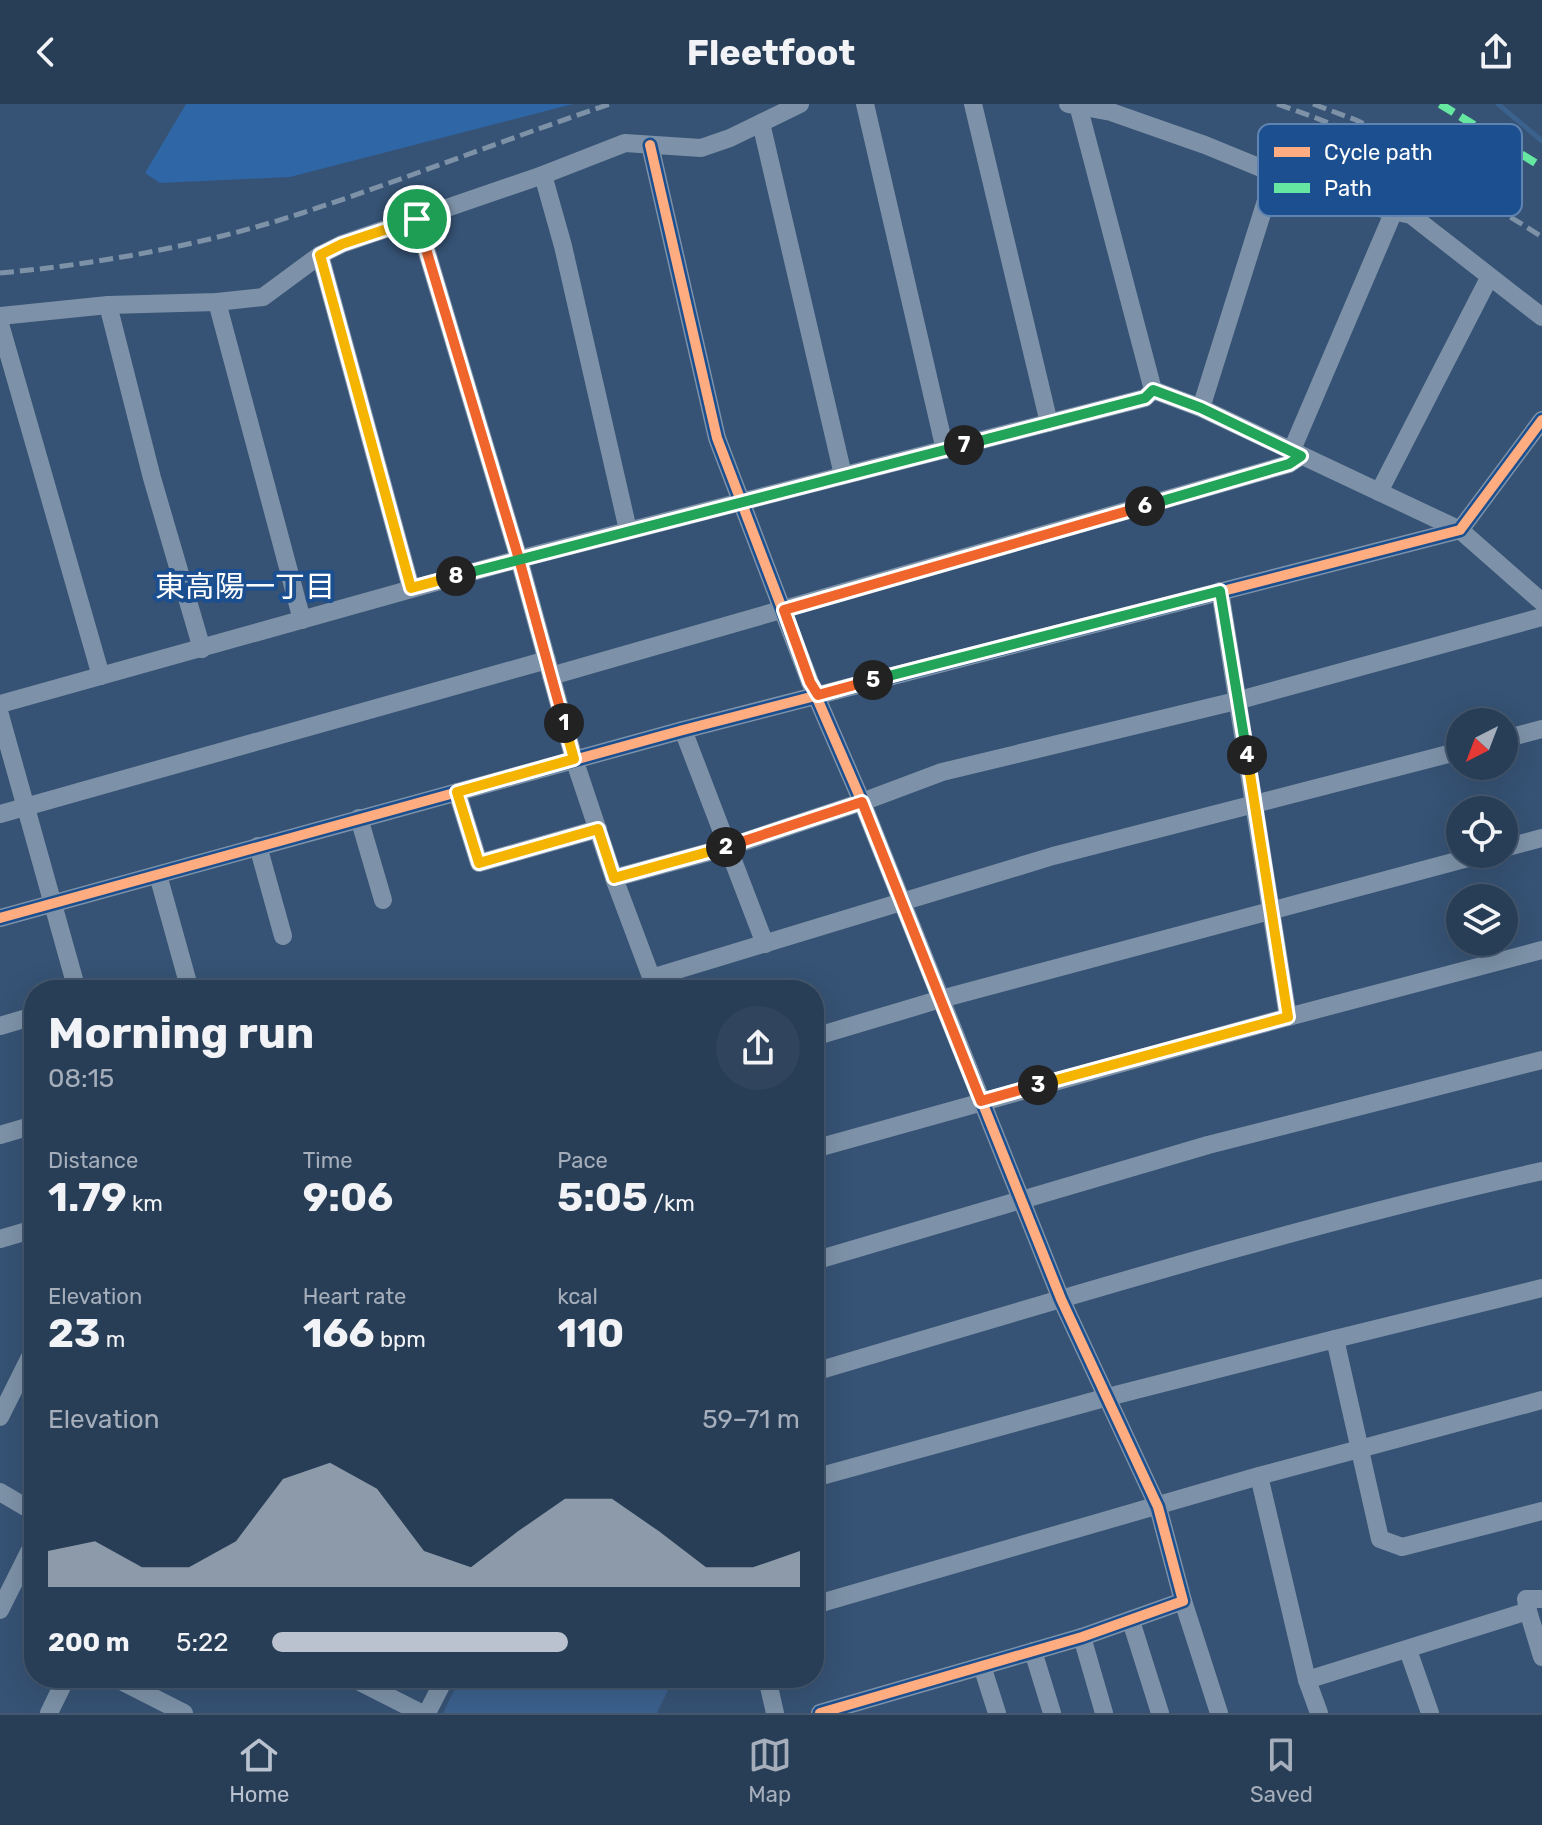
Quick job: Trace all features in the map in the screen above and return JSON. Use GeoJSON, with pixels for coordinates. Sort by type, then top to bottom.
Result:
{"type":"FeatureCollection","features":[{"type":"Feature","properties":{"kind":"street"},"geometry":{"type":"LineString","coordinates":[[0,316],[108,305],[217,302],[263,297],[320,255],[342,244],[543,175],[625,143],[701,148],[730,138],[800,104]]}},
{"type":"Feature","properties":{"kind":"street"},"geometry":{"type":"LineString","coordinates":[[865,104],[945,450]]}},
{"type":"Feature","properties":{"kind":"street"},"geometry":{"type":"LineString","coordinates":[[973,104],[1049,423]]}},
{"type":"Feature","properties":{"kind":"street"},"geometry":{"type":"LineString","coordinates":[[1068,104],[1111,112],[1258,166]]}},
{"type":"Feature","properties":{"kind":"street"},"geometry":{"type":"LineString","coordinates":[[1078,105],[1153,390]]}},
{"type":"Feature","properties":{"kind":"street"},"geometry":{"type":"LineString","coordinates":[[761,123],[843,475]]}},
{"type":"Feature","properties":{"kind":"street"},"geometry":{"type":"LineString","coordinates":[[650,145],[717,438],[810,682],[902,900],[1061,1299],[1158,1507],[1183,1601],[1219,1713]]}},
{"type":"Feature","properties":{"kind":"street"},"geometry":{"type":"LineString","coordinates":[[543,175],[563,246],[628,530]]}},
{"type":"Feature","properties":{"kind":"street"},"geometry":{"type":"LineString","coordinates":[[1201,408],[1261,216]]}},
{"type":"Feature","properties":{"kind":"street"},"geometry":{"type":"LineString","coordinates":[[0,814],[549,668],[784,610],[1289,464],[1296,454],[1392,216]]}},
{"type":"Feature","properties":{"kind":"street"},"geometry":{"type":"LineString","coordinates":[[1412,216],[1542,317]]}},
{"type":"Feature","properties":{"kind":"street"},"geometry":{"type":"LineString","coordinates":[[417,219],[519,559],[574,759],[652,980]]}},
{"type":"Feature","properties":{"kind":"street"},"geometry":{"type":"LineString","coordinates":[[320,255],[411,588]]}},
{"type":"Feature","properties":{"kind":"street"},"geometry":{"type":"LineString","coordinates":[[1379,492],[1489,278]]}},
{"type":"Feature","properties":{"kind":"street"},"geometry":{"type":"LineString","coordinates":[[217,302],[302,620]]}},
{"type":"Feature","properties":{"kind":"street"},"geometry":{"type":"LineString","coordinates":[[108,305],[152,478],[202,649]]}},
{"type":"Feature","properties":{"kind":"street"},"geometry":{"type":"LineString","coordinates":[[0,324],[101,676]]}},
{"type":"Feature","properties":{"kind":"street"},"geometry":{"type":"LineString","coordinates":[[0,704],[519,559],[1145,398],[1153,390]]}},
{"type":"Feature","properties":{"kind":"street"},"geometry":{"type":"LineString","coordinates":[[1153,390],[1201,408],[1460,530],[1542,602]]}},
{"type":"Feature","properties":{"kind":"street"},"geometry":{"type":"LineString","coordinates":[[0,918],[683,730],[1460,530],[1542,420]]}},
{"type":"Feature","properties":{"kind":"street"},"geometry":{"type":"LineString","coordinates":[[1220,591],[1288,1017]]}},
{"type":"Feature","properties":{"kind":"street"},"geometry":{"type":"LineString","coordinates":[[614,878],[728,847],[942,772],[1236,701],[1542,617]]}},
{"type":"Feature","properties":{"kind":"street"},"geometry":{"type":"LineString","coordinates":[[0,715],[74,980]]}},
{"type":"Feature","properties":{"kind":"street"},"geometry":{"type":"LineString","coordinates":[[1518,735],[1542,729]]}},
{"type":"Feature","properties":{"kind":"street"},"geometry":{"type":"LineString","coordinates":[[683,730],[765,944]]}},
{"type":"Feature","properties":{"kind":"street"},"geometry":{"type":"LineString","coordinates":[[665,980],[902,900],[1053,856],[1446,755]]}},
{"type":"Feature","properties":{"kind":"street"},"geometry":{"type":"LineString","coordinates":[[457,792],[479,863],[598,829]]}},
{"type":"Feature","properties":{"kind":"street"},"geometry":{"type":"LineString","coordinates":[[359,818],[383,900]]}},
{"type":"Feature","properties":{"kind":"street"},"geometry":{"type":"LineString","coordinates":[[1518,844],[1542,838]]}},
{"type":"Feature","properties":{"kind":"street"},"geometry":{"type":"LineString","coordinates":[[258,846],[283,936]]}},
{"type":"Feature","properties":{"kind":"street"},"geometry":{"type":"LineString","coordinates":[[824,1034],[941,999],[1446,864]]}},
{"type":"Feature","properties":{"kind":"street"},"geometry":{"type":"LineString","coordinates":[[158,875],[187,980]]}},
{"type":"Feature","properties":{"kind":"street"},"geometry":{"type":"LineString","coordinates":[[824,1146],[1542,950]]}},
{"type":"Feature","properties":{"kind":"street"},"geometry":{"type":"LineString","coordinates":[[0,1026],[24,1019]]}},
{"type":"Feature","properties":{"kind":"street"},"geometry":{"type":"LineString","coordinates":[[824,1258],[1208,1145],[1542,1060]]}},
{"type":"Feature","properties":{"kind":"street"},"geometry":{"type":"LineString","coordinates":[[0,1135],[24,1128]]}},
{"type":"Feature","properties":{"kind":"street"},"geometry":{"type":"LineString","coordinates":[[824,1369],[1402,1204],[1542,1171]]}},
{"type":"Feature","properties":{"kind":"street"},"geometry":{"type":"LineString","coordinates":[[0,1239],[24,1232]]}},
{"type":"Feature","properties":{"kind":"street"},"geometry":{"type":"LineString","coordinates":[[824,1475],[1108,1397],[1542,1288]]}},
{"type":"Feature","properties":{"kind":"street"},"geometry":{"type":"LineString","coordinates":[[1335,1339],[1380,1539],[1402,1547],[1542,1511]]}},
{"type":"Feature","properties":{"kind":"street"},"geometry":{"type":"LineString","coordinates":[[0,1417],[24,1369]]}},
{"type":"Feature","properties":{"kind":"street"},"geometry":{"type":"LineString","coordinates":[[824,1602],[1259,1476],[1542,1400]]}},
{"type":"Feature","properties":{"kind":"street"},"geometry":{"type":"LineString","coordinates":[[1259,1476],[1307,1680],[1319,1713]]}},
{"type":"Feature","properties":{"kind":"street"},"geometry":{"type":"LineString","coordinates":[[0,1492],[24,1506]]}},
{"type":"Feature","properties":{"kind":"street"},"geometry":{"type":"LineString","coordinates":[[0,1610],[24,1562]]}},
{"type":"Feature","properties":{"kind":"street"},"geometry":{"type":"LineString","coordinates":[[820,1713],[1082,1637],[1183,1601]]}},
{"type":"Feature","properties":{"kind":"street"},"geometry":{"type":"LineString","coordinates":[[1307,1680],[1408,1650],[1535,1605],[1542,1657]]}},
{"type":"Feature","properties":{"kind":"street"},"geometry":{"type":"LineString","coordinates":[[1131,1621],[1160,1713]]}},
{"type":"Feature","properties":{"kind":"street"},"geometry":{"type":"LineString","coordinates":[[1082,1637],[1104,1713]]}},
{"type":"Feature","properties":{"kind":"street"},"geometry":{"type":"LineString","coordinates":[[1408,1650],[1430,1713]]}},
{"type":"Feature","properties":{"kind":"street"},"geometry":{"type":"LineString","coordinates":[[1033,1651],[1052,1713]]}},
{"type":"Feature","properties":{"kind":"street"},"geometry":{"type":"LineString","coordinates":[[982,1666],[997,1713]]}},
{"type":"Feature","properties":{"kind":"street"},"geometry":{"type":"LineString","coordinates":[[49,1713],[61,1688]]}},
{"type":"Feature","properties":{"kind":"street"},"geometry":{"type":"LineString","coordinates":[[135,1688],[184,1713]]}},
{"type":"Feature","properties":{"kind":"street"},"geometry":{"type":"LineString","coordinates":[[373,1688],[424,1713],[439,1688]]}},
{"type":"Feature","properties":{"kind":"street"},"geometry":{"type":"LineString","coordinates":[[769,1688],[775,1713]]}},
{"type":"Feature","properties":{"kind":"shaded area"},"geometry":{"type":"Polygon","coordinates":[[[186,104],[573,104],[290,177],[160,183],[145,173],[186,104]]]}},
{"type":"Feature","properties":{"kind":"shaded area"},"geometry":{"type":"Polygon","coordinates":[[[455,1688],[669,1688],[657,1713],[443,1713],[455,1688]]]}},
{"type":"Feature","properties":{"kind":"waterway"},"geometry":{"type":"LineString","coordinates":[[1498,104],[1522,124]]}},
{"type":"Feature","properties":{"kind":"waterway"},"geometry":{"type":"LineString","coordinates":[[1522,124],[1542,141]]}},
{"type":"Feature","properties":{"kind":"railway"},"geometry":{"type":"LineString","coordinates":[[0,273],[151,252],[263,225],[610,104]]}},
{"type":"Feature","properties":{"kind":"railway"},"geometry":{"type":"LineString","coordinates":[[1277,104],[1330,124]]}},
{"type":"Feature","properties":{"kind":"railway"},"geometry":{"type":"LineString","coordinates":[[1313,104],[1364,124]]}},
{"type":"Feature","properties":{"kind":"railway"},"geometry":{"type":"LineString","coordinates":[[1508,216],[1542,237]]}},
{"type":"Feature","properties":{"kind":"marked path"},"geometry":{"type":"LineString","coordinates":[[1440,104],[1472,124]]}},
{"type":"Feature","properties":{"kind":"marked path"},"geometry":{"type":"LineString","coordinates":[[1522,155],[1542,167]]}},
{"type":"Feature","properties":{"kind":"cycle path"},"geometry":{"type":"LineString","coordinates":[[650,145],[717,438],[810,682],[862,802],[1061,1299],[1158,1507],[1183,1601],[1082,1637],[820,1713]]}},
{"type":"Feature","properties":{"kind":"cycle path"},"geometry":{"type":"LineString","coordinates":[[0,918],[683,730],[1460,530],[1542,420]]}},
{"type":"Feature","properties":{"kind":"district","name":"東高陽一丁目"},"geometry":{"type":"Point","coordinates":[245,587]}},
{"type":"Feature","properties":{"kind":"route"},"geometry":{"type":"LineString","coordinates":[[417,219],[342,244],[320,255],[411,588],[519,559],[628,530],[1145,398],[1153,390],[1201,408],[1301,456],[1289,464],[784,610],[810,682],[818,695],[1220,591],[1288,1017],[981,1101],[862,802],[728,847],[614,878],[598,829],[479,863],[457,792],[574,759],[519,559],[417,219]]}}]}
